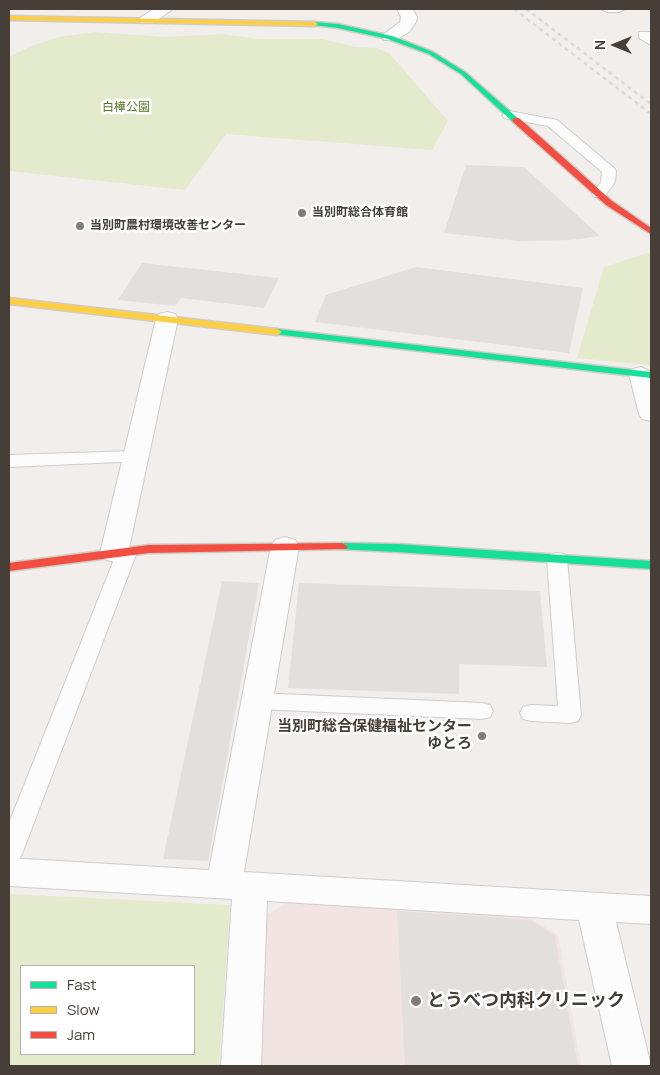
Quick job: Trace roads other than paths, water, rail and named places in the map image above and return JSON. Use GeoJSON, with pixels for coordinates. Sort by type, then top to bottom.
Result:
{"type":"FeatureCollection","features":[{"type":"Feature","properties":{"kind":"street"},"geometry":{"type":"LineString","coordinates":[[147,20],[165,9]]}},
{"type":"Feature","properties":{"kind":"street"},"geometry":{"type":"LineString","coordinates":[[390,37],[403,29],[408,22],[409,16],[405,9]]}},
{"type":"Feature","properties":{"kind":"street"},"geometry":{"type":"LineString","coordinates":[[9,18],[298,22],[338,26],[390,37],[431,53],[448,63],[599,194],[651,232]]}},
{"type":"Feature","properties":{"kind":"street"},"geometry":{"type":"LineString","coordinates":[[9,301],[646,374],[651,414]]}},
{"type":"Feature","properties":{"kind":"street"},"geometry":{"type":"LineString","coordinates":[[120,552],[135,456],[167,319]]}},
{"type":"Feature","properties":{"kind":"street"},"geometry":{"type":"LineString","coordinates":[[241,1066],[237,886],[257,701],[285,546]]}},
{"type":"Feature","properties":{"kind":"street"},"geometry":{"type":"LineString","coordinates":[[9,567],[149,549],[285,546],[397,548],[651,565]]}},
{"type":"Feature","properties":{"kind":"street"},"geometry":{"type":"LineString","coordinates":[[9,872],[651,910]]}},
{"type":"Feature","properties":{"kind":"street"},"geometry":{"type":"LineString","coordinates":[[594,907],[632,1066]]}},
{"type":"Feature","properties":{"kind":"lane"},"geometry":{"type":"LineString","coordinates":[[607,9],[619,9]]}},
{"type":"Feature","properties":{"kind":"lane"},"geometry":{"type":"LineString","coordinates":[[651,34],[643,36],[651,41]]}},
{"type":"Feature","properties":{"kind":"lane"},"geometry":{"type":"LineString","coordinates":[[509,115],[545,120],[552,123],[609,171],[608,182],[599,194]]}},
{"type":"Feature","properties":{"kind":"lane"},"geometry":{"type":"LineString","coordinates":[[9,461],[135,456]]}},
{"type":"Feature","properties":{"kind":"lane"},"geometry":{"type":"LineString","coordinates":[[9,854],[120,552]]}},
{"type":"Feature","properties":{"kind":"lane"},"geometry":{"type":"LineString","coordinates":[[531,713],[570,715],[556,559]]}},
{"type":"Feature","properties":{"kind":"lane"},"geometry":{"type":"LineString","coordinates":[[257,701],[482,711]]}},
{"type":"Feature","properties":{"kind":"railway"},"geometry":{"type":"LineString","coordinates":[[514,9],[651,114]]}},
{"type":"Feature","properties":{"kind":"railway"},"geometry":{"type":"LineString","coordinates":[[526,9],[651,104]]}},
{"type":"Feature","properties":{"kind":"place","name":"当別町総合体育館"},"geometry":{"type":"Point","coordinates":[302,213]}},
{"type":"Feature","properties":{"kind":"place","name":"当別町農村環境改善センター"},"geometry":{"type":"Point","coordinates":[80,226]}},
{"type":"Feature","properties":{"kind":"place","name":"当別町総合保健福祉センター ゆとろ"},"geometry":{"type":"Point","coordinates":[482,736]}},
{"type":"Feature","properties":{"kind":"place","name":"とうべつ内科クリニック"},"geometry":{"type":"Point","coordinates":[416,1001]}},
{"type":"Feature","properties":{"kind":"park label","name":"白樺公園"},"geometry":{"type":"Point","coordinates":[126,108]}}]}
